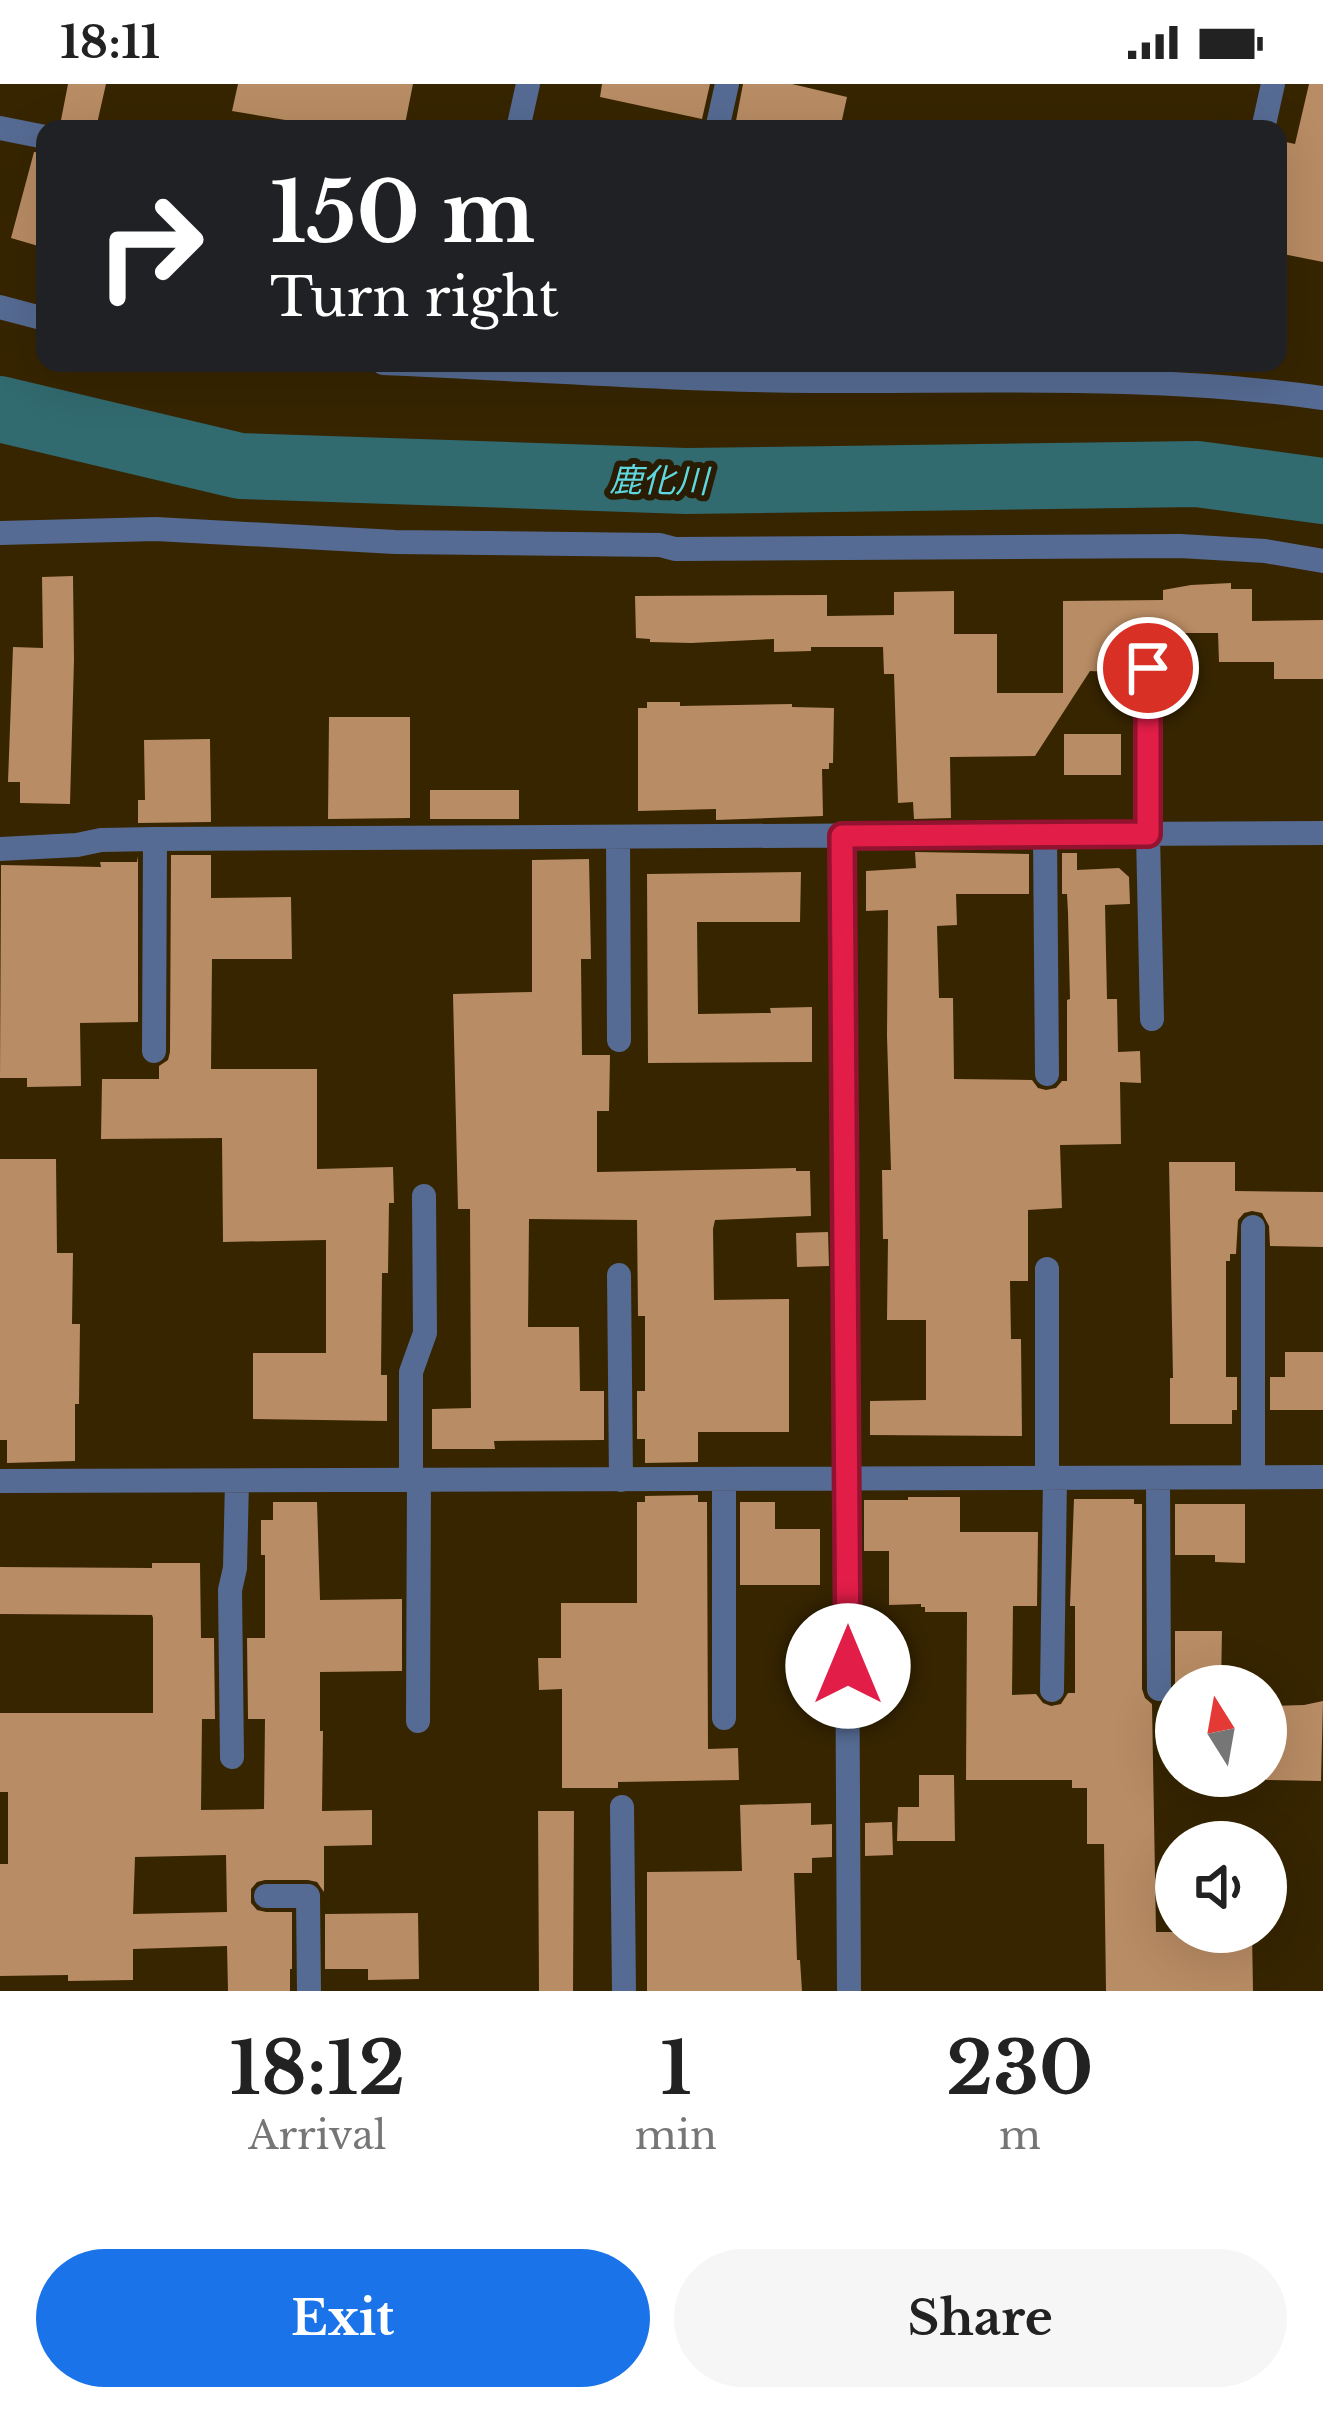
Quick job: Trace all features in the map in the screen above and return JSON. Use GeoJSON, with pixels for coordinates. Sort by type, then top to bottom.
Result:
{"type":"FeatureCollection","features":[{"type":"Feature","properties":{"kind":"street"},"geometry":{"type":"LineString","coordinates":[[520,120],[528,84]]}},
{"type":"Feature","properties":{"kind":"street"},"geometry":{"type":"LineString","coordinates":[[719,120],[727,84]]}},
{"type":"Feature","properties":{"kind":"street"},"geometry":{"type":"LineString","coordinates":[[1265,120],[1273,84]]}},
{"type":"Feature","properties":{"kind":"street"},"geometry":{"type":"LineString","coordinates":[[0,128],[36,135]]}},
{"type":"Feature","properties":{"kind":"street"},"geometry":{"type":"LineString","coordinates":[[0,307],[36,317]]}},
{"type":"Feature","properties":{"kind":"street"},"geometry":{"type":"LineString","coordinates":[[580,372],[777,381],[1144,383],[1323,398]]}},
{"type":"Feature","properties":{"kind":"street"},"geometry":{"type":"LineString","coordinates":[[0,533],[156,529],[395,542],[660,545],[675,549],[1180,545],[1265,550],[1323,561]]}},
{"type":"Feature","properties":{"kind":"street"},"geometry":{"type":"LineString","coordinates":[[1148,668],[1152,1019]]}},
{"type":"Feature","properties":{"kind":"street"},"geometry":{"type":"LineString","coordinates":[[0,849],[155,838],[1323,833]]}},
{"type":"Feature","properties":{"kind":"street"},"geometry":{"type":"LineString","coordinates":[[1045,835],[1047,1074]]}},
{"type":"Feature","properties":{"kind":"street"},"geometry":{"type":"LineString","coordinates":[[842,836],[849,1991]]}},
{"type":"Feature","properties":{"kind":"street"},"geometry":{"type":"LineString","coordinates":[[618,837],[619,1040]]}},
{"type":"Feature","properties":{"kind":"street"},"geometry":{"type":"LineString","coordinates":[[154,1051],[155,838]]}},
{"type":"Feature","properties":{"kind":"street"},"geometry":{"type":"LineString","coordinates":[[418,1720],[411,1372],[425,1333],[424,1196]]}},
{"type":"Feature","properties":{"kind":"street"},"geometry":{"type":"LineString","coordinates":[[1253,1227],[1253,1477]]}},
{"type":"Feature","properties":{"kind":"street"},"geometry":{"type":"LineString","coordinates":[[1047,1269],[1052,1690]]}},
{"type":"Feature","properties":{"kind":"street"},"geometry":{"type":"LineString","coordinates":[[619,1276],[621,1480]]}},
{"type":"Feature","properties":{"kind":"street"},"geometry":{"type":"LineString","coordinates":[[0,1481],[1323,1477]]}},
{"type":"Feature","properties":{"kind":"street"},"geometry":{"type":"LineString","coordinates":[[1158,1478],[1159,1665]]}},
{"type":"Feature","properties":{"kind":"street"},"geometry":{"type":"LineString","coordinates":[[724,1479],[724,1718]]}},
{"type":"Feature","properties":{"kind":"street"},"geometry":{"type":"LineString","coordinates":[[232,1757],[230,1591],[236,1568],[237,1481]]}},
{"type":"Feature","properties":{"kind":"street"},"geometry":{"type":"LineString","coordinates":[[622,1807],[624,1991]]}},
{"type":"Feature","properties":{"kind":"street"},"geometry":{"type":"LineString","coordinates":[[266,1896],[308,1896],[309,1991]]}},
{"type":"Feature","properties":{"kind":"building"},"geometry":{"type":"Polygon","coordinates":[[[68,84],[106,84],[98,120],[61,120],[68,84]]]}},
{"type":"Feature","properties":{"kind":"building"},"geometry":{"type":"Polygon","coordinates":[[[238,84],[413,84],[406,120],[286,120],[232,111],[238,84]]]}},
{"type":"Feature","properties":{"kind":"building"},"geometry":{"type":"Polygon","coordinates":[[[602,84],[710,84],[702,119],[600,97],[602,84]]]}},
{"type":"Feature","properties":{"kind":"building"},"geometry":{"type":"Polygon","coordinates":[[[743,84],[792,84],[847,97],[842,120],[736,120],[743,84]]]}},
{"type":"Feature","properties":{"kind":"building"},"geometry":{"type":"Polygon","coordinates":[[[1309,84],[1323,84],[1323,262],[1287,255],[1287,142],[1295,144],[1309,84]]]}},
{"type":"Feature","properties":{"kind":"building"},"geometry":{"type":"Polygon","coordinates":[[[34,152],[36,152],[36,245],[11,238],[34,152]]]}},
{"type":"Feature","properties":{"kind":"building"},"geometry":{"type":"Polygon","coordinates":[[[73,576],[70,804],[20,803],[20,782],[8,782],[13,647],[43,648],[42,577],[73,576]]]}},
{"type":"Feature","properties":{"kind":"building"},"geometry":{"type":"Polygon","coordinates":[[[1231,583],[1231,589],[1252,589],[1252,621],[1323,620],[1323,679],[1274,679],[1274,662],[1219,662],[1218,633],[1131,633],[1132,654],[1109,654],[1109,672],[1090,671],[1035,756],[950,757],[951,818],[914,819],[913,802],[898,803],[894,674],[884,674],[883,647],[774,652],[774,639],[691,643],[636,638],[635,596],[827,595],[827,616],[894,615],[894,592],[954,591],[954,634],[997,634],[997,693],[1063,693],[1063,601],[1163,600],[1163,590],[1231,583]]]}},
{"type":"Feature","properties":{"kind":"building"},"geometry":{"type":"Polygon","coordinates":[[[647,702],[834,708],[833,763],[822,769],[823,816],[716,820],[716,809],[638,811],[638,708],[647,708],[647,702]]]}},
{"type":"Feature","properties":{"kind":"building"},"geometry":{"type":"Polygon","coordinates":[[[329,717],[410,717],[410,818],[328,819],[329,717]]]}},
{"type":"Feature","properties":{"kind":"building"},"geometry":{"type":"Polygon","coordinates":[[[1064,734],[1121,734],[1121,775],[1064,775],[1064,734]]]}},
{"type":"Feature","properties":{"kind":"building"},"geometry":{"type":"Polygon","coordinates":[[[210,739],[211,822],[138,823],[138,800],[145,800],[144,740],[210,739]]]}},
{"type":"Feature","properties":{"kind":"building"},"geometry":{"type":"Polygon","coordinates":[[[430,790],[519,790],[519,819],[430,819],[430,790]]]}},
{"type":"Feature","properties":{"kind":"building"},"geometry":{"type":"Polygon","coordinates":[[[915,852],[1029,854],[1029,894],[956,894],[957,925],[937,926],[939,998],[953,998],[954,1079],[1032,1080],[1046,1090],[1067,1081],[1070,999],[1062,853],[1077,853],[1077,870],[1119,868],[1129,877],[1130,904],[1105,905],[1107,999],[1117,999],[1118,1052],[1140,1051],[1141,1083],[1120,1082],[1121,1144],[1060,1145],[1062,1208],[1028,1210],[1028,1281],[1010,1281],[1011,1339],[1021,1339],[1022,1436],[870,1435],[870,1401],[926,1400],[926,1320],[887,1320],[888,1239],[883,1239],[882,1170],[891,1170],[888,910],[866,911],[866,871],[916,868],[915,852]]]}},
{"type":"Feature","properties":{"kind":"building"},"geometry":{"type":"Polygon","coordinates":[[[171,855],[211,855],[211,898],[291,897],[292,959],[212,959],[211,1069],[317,1069],[317,1169],[393,1167],[388,1273],[382,1273],[381,1375],[387,1375],[387,1421],[253,1419],[253,1353],[326,1353],[326,1240],[223,1242],[222,1138],[101,1139],[102,1079],[159,1079],[159,1066],[170,1052],[171,855]]]}},
{"type":"Feature","properties":{"kind":"building"},"geometry":{"type":"Polygon","coordinates":[[[138,856],[138,1022],[80,1023],[81,1086],[27,1087],[27,1078],[0,1078],[1,865],[101,867],[100,862],[137,862],[138,856]]]}},
{"type":"Feature","properties":{"kind":"building"},"geometry":{"type":"Polygon","coordinates":[[[589,859],[591,959],[581,959],[582,1055],[610,1055],[609,1111],[597,1111],[597,1172],[810,1171],[811,1216],[715,1220],[713,1229],[714,1300],[789,1299],[789,1432],[698,1432],[698,1462],[645,1463],[645,1439],[637,1439],[637,1391],[645,1391],[645,1316],[638,1316],[637,1220],[529,1219],[528,1327],[579,1327],[580,1391],[604,1391],[604,1440],[494,1441],[495,1449],[432,1449],[432,1409],[471,1408],[470,1209],[458,1209],[453,994],[532,992],[532,860],[589,859]]]}},
{"type":"Feature","properties":{"kind":"building"},"geometry":{"type":"Polygon","coordinates":[[[801,872],[800,922],[697,922],[698,1014],[812,1007],[812,1062],[648,1063],[647,874],[801,872]]]}},
{"type":"Feature","properties":{"kind":"building"},"geometry":{"type":"Polygon","coordinates":[[[0,1159],[56,1159],[57,1253],[73,1253],[72,1324],[80,1324],[75,1461],[7,1463],[7,1440],[0,1440],[0,1159]]]}},
{"type":"Feature","properties":{"kind":"building"},"geometry":{"type":"Polygon","coordinates":[[[1169,1162],[1235,1162],[1235,1191],[1323,1192],[1323,1247],[1270,1246],[1269,1226],[1262,1213],[1244,1213],[1238,1220],[1236,1254],[1226,1261],[1226,1377],[1237,1377],[1232,1424],[1170,1424],[1169,1162]]]}},
{"type":"Feature","properties":{"kind":"building"},"geometry":{"type":"Polygon","coordinates":[[[828,1232],[829,1266],[797,1267],[796,1233],[828,1232]]]}},
{"type":"Feature","properties":{"kind":"building"},"geometry":{"type":"Polygon","coordinates":[[[1285,1352],[1323,1352],[1323,1410],[1270,1410],[1270,1377],[1285,1377],[1285,1352]]]}},
{"type":"Feature","properties":{"kind":"building"},"geometry":{"type":"Polygon","coordinates":[[[698,1495],[698,1502],[707,1502],[708,1749],[738,1748],[739,1780],[562,1788],[562,1689],[539,1690],[538,1658],[561,1658],[561,1603],[637,1603],[637,1502],[645,1502],[645,1496],[698,1495]]]}},
{"type":"Feature","properties":{"kind":"building"},"geometry":{"type":"Polygon","coordinates":[[[960,1497],[960,1532],[1038,1532],[1037,1606],[1013,1606],[1012,1695],[1036,1694],[1051,1706],[1075,1693],[1075,1606],[1070,1606],[1074,1499],[1134,1499],[1134,1504],[1142,1504],[1142,1689],[1152,1704],[1155,1953],[1252,1953],[1253,1991],[1106,1991],[1104,1844],[1087,1844],[1087,1788],[1072,1788],[1072,1780],[966,1780],[967,1612],[925,1612],[921,1604],[889,1605],[889,1551],[864,1551],[864,1500],[960,1497]]]}},
{"type":"Feature","properties":{"kind":"building"},"geometry":{"type":"Polygon","coordinates":[[[273,1502],[317,1502],[320,1600],[402,1599],[402,1671],[320,1672],[322,1811],[372,1810],[372,1845],[324,1846],[324,1892],[317,1882],[308,1880],[265,1880],[251,1889],[251,1903],[257,1910],[292,1912],[290,1991],[228,1991],[227,1946],[133,1949],[133,1980],[0,1976],[0,1864],[8,1864],[8,1792],[0,1792],[0,1713],[153,1713],[153,1618],[0,1614],[0,1567],[152,1568],[152,1563],[200,1563],[201,1638],[214,1638],[215,1719],[202,1719],[201,1810],[264,1809],[265,1719],[248,1719],[247,1638],[265,1638],[261,1520],[273,1520],[273,1502]],[[226,1855],[135,1857],[133,1914],[227,1912],[226,1855]]]}},
{"type":"Feature","properties":{"kind":"building"},"geometry":{"type":"Polygon","coordinates":[[[740,1502],[775,1502],[775,1529],[820,1529],[820,1585],[740,1585],[740,1502]]]}},
{"type":"Feature","properties":{"kind":"building"},"geometry":{"type":"Polygon","coordinates":[[[1175,1504],[1245,1504],[1245,1563],[1215,1562],[1215,1555],[1175,1555],[1175,1504]]]}},
{"type":"Feature","properties":{"kind":"building"},"geometry":{"type":"Polygon","coordinates":[[[1175,1631],[1222,1631],[1221,1665],[1175,1665],[1175,1631]]]}},
{"type":"Feature","properties":{"kind":"building"},"geometry":{"type":"Polygon","coordinates":[[[1323,1701],[1321,1781],[1287,1780],[1287,1705],[1323,1701]]]}},
{"type":"Feature","properties":{"kind":"building"},"geometry":{"type":"Polygon","coordinates":[[[919,1775],[954,1775],[955,1841],[897,1841],[898,1807],[919,1807],[919,1775]]]}},
{"type":"Feature","properties":{"kind":"building"},"geometry":{"type":"Polygon","coordinates":[[[811,1803],[811,1825],[832,1824],[832,1857],[812,1858],[812,1873],[794,1873],[802,1991],[647,1991],[647,1872],[742,1871],[740,1805],[811,1803]]]}},
{"type":"Feature","properties":{"kind":"building"},"geometry":{"type":"Polygon","coordinates":[[[538,1811],[574,1811],[573,1991],[539,1991],[538,1811]]]}},
{"type":"Feature","properties":{"kind":"building"},"geometry":{"type":"Polygon","coordinates":[[[892,1822],[893,1855],[865,1856],[865,1823],[892,1822]]]}},
{"type":"Feature","properties":{"kind":"building"},"geometry":{"type":"Polygon","coordinates":[[[418,1913],[419,1979],[368,1980],[368,1969],[325,1969],[325,1914],[418,1913]]]}},
{"type":"Feature","properties":{"kind":"waterway","name":"鹿化川"},"geometry":{"type":"LineString","coordinates":[[0,409],[240,466],[686,481],[1197,474],[1323,491]]}},
{"type":"Feature","properties":{"kind":"route"},"geometry":{"type":"LineString","coordinates":[[848,1666],[842,836],[1148,834],[1148,668]]}}]}
